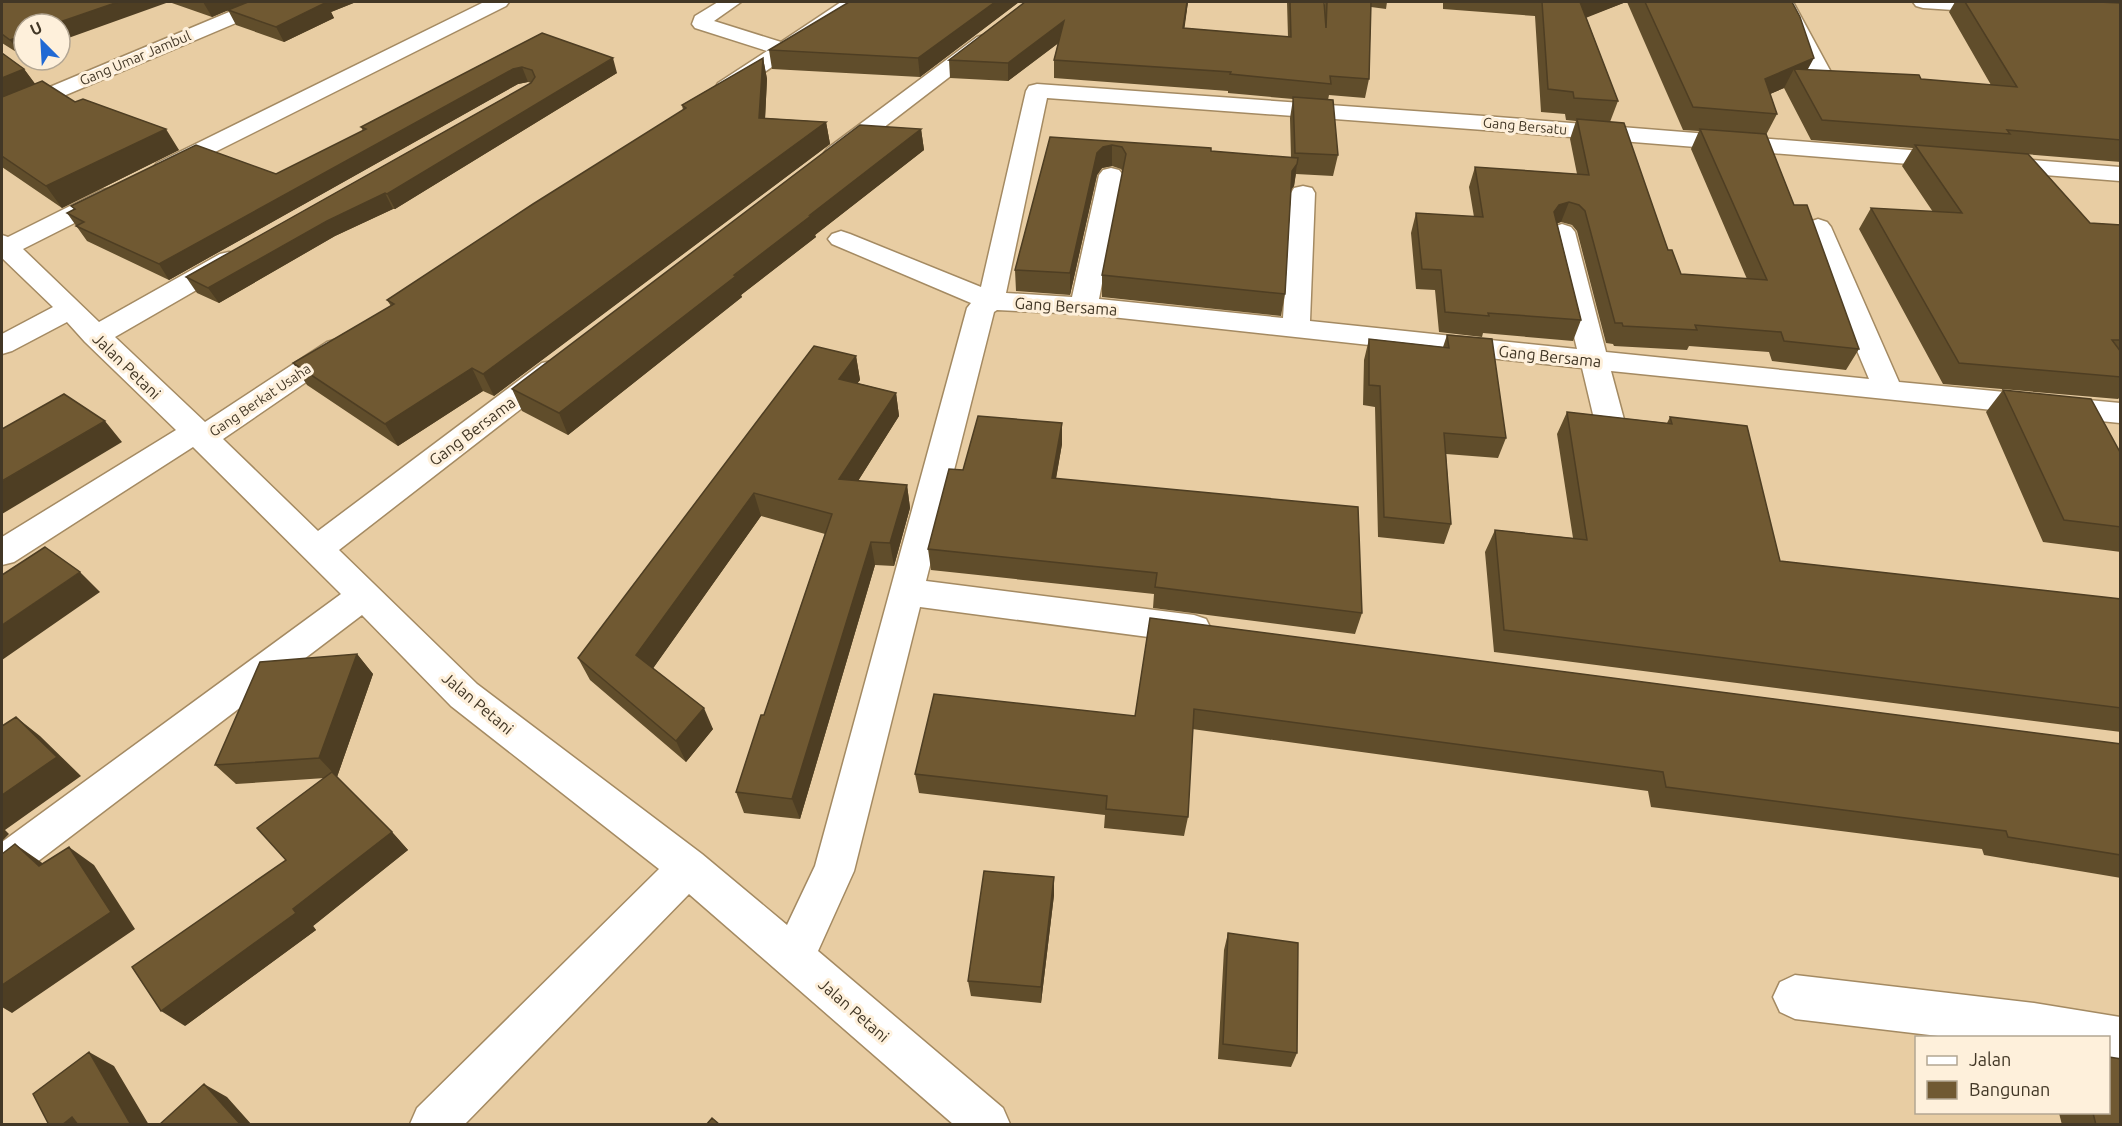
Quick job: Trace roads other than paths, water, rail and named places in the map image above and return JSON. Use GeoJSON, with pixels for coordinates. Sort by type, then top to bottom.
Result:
{"type":"FeatureCollection","features":[{"type":"Feature","properties":{"kind":"street","name":"Gang Umar Jambul"},"geometry":{"type":"LineString","coordinates":[[2,115],[269,2]]}},
{"type":"Feature","properties":{"kind":"street"},"geometry":{"type":"LineString","coordinates":[[3,247],[499,2]]}},
{"type":"Feature","properties":{"kind":"street"},"geometry":{"type":"LineString","coordinates":[[731,2],[702,20],[702,24],[783,50]]}},
{"type":"Feature","properties":{"kind":"street"},"geometry":{"type":"LineString","coordinates":[[704,102],[854,2]]}},
{"type":"Feature","properties":{"kind":"street"},"geometry":{"type":"LineString","coordinates":[[1784,2],[1821,74]]}},
{"type":"Feature","properties":{"kind":"street"},"geometry":{"type":"LineString","coordinates":[[1923,2],[2016,8]]}},
{"type":"Feature","properties":{"kind":"street"},"geometry":{"type":"LineString","coordinates":[[819,167],[1008,23]]}},
{"type":"Feature","properties":{"kind":"street","name":"Gang Bersatu"},"geometry":{"type":"LineString","coordinates":[[986,305],[1037,90],[2121,174]]}},
{"type":"Feature","properties":{"kind":"street"},"geometry":{"type":"LineString","coordinates":[[1084,306],[1111,175]]}},
{"type":"Feature","properties":{"kind":"street"},"geometry":{"type":"LineString","coordinates":[[1296,329],[1303,193]]}},
{"type":"Feature","properties":{"kind":"street"},"geometry":{"type":"LineString","coordinates":[[1818,227],[1888,391]]}},
{"type":"Feature","properties":{"kind":"street"},"geometry":{"type":"LineString","coordinates":[[1562,232],[1611,427]]}},
{"type":"Feature","properties":{"kind":"street","name":"Gang Bersama"},"geometry":{"type":"LineString","coordinates":[[841,239],[986,305],[1084,306],[1888,391],[2121,413]]}},
{"type":"Feature","properties":{"kind":"street","name":"Jalan Petani"},"geometry":{"type":"LineString","coordinates":[[3,247],[317,549],[464,695],[688,867],[987,1125]]}},
{"type":"Feature","properties":{"kind":"street"},"geometry":{"type":"LineString","coordinates":[[95,336],[250,249]]}},
{"type":"Feature","properties":{"kind":"street"},"geometry":{"type":"LineString","coordinates":[[794,958],[813,911],[834,871],[906,592],[986,305]]}},
{"type":"Feature","properties":{"kind":"street"},"geometry":{"type":"LineString","coordinates":[[2,345],[69,310]]}},
{"type":"Feature","properties":{"kind":"street","name":"Gang Berkat Usaha"},"geometry":{"type":"LineString","coordinates":[[2,553],[199,435],[360,333]]}},
{"type":"Feature","properties":{"kind":"street","name":"Gang Bersama"},"geometry":{"type":"LineString","coordinates":[[317,549],[573,354]]}},
{"type":"Feature","properties":{"kind":"street"},"geometry":{"type":"LineString","coordinates":[[906,592],[1224,633]]}},
{"type":"Feature","properties":{"kind":"street"},"geometry":{"type":"LineString","coordinates":[[2,865],[364,595]]}},
{"type":"Feature","properties":{"kind":"street"},"geometry":{"type":"LineString","coordinates":[[433,1125],[688,867]]}},
{"type":"Feature","properties":{"kind":"street"},"geometry":{"type":"LineString","coordinates":[[1795,997],[2034,1024],[2104,1036]]}}]}
